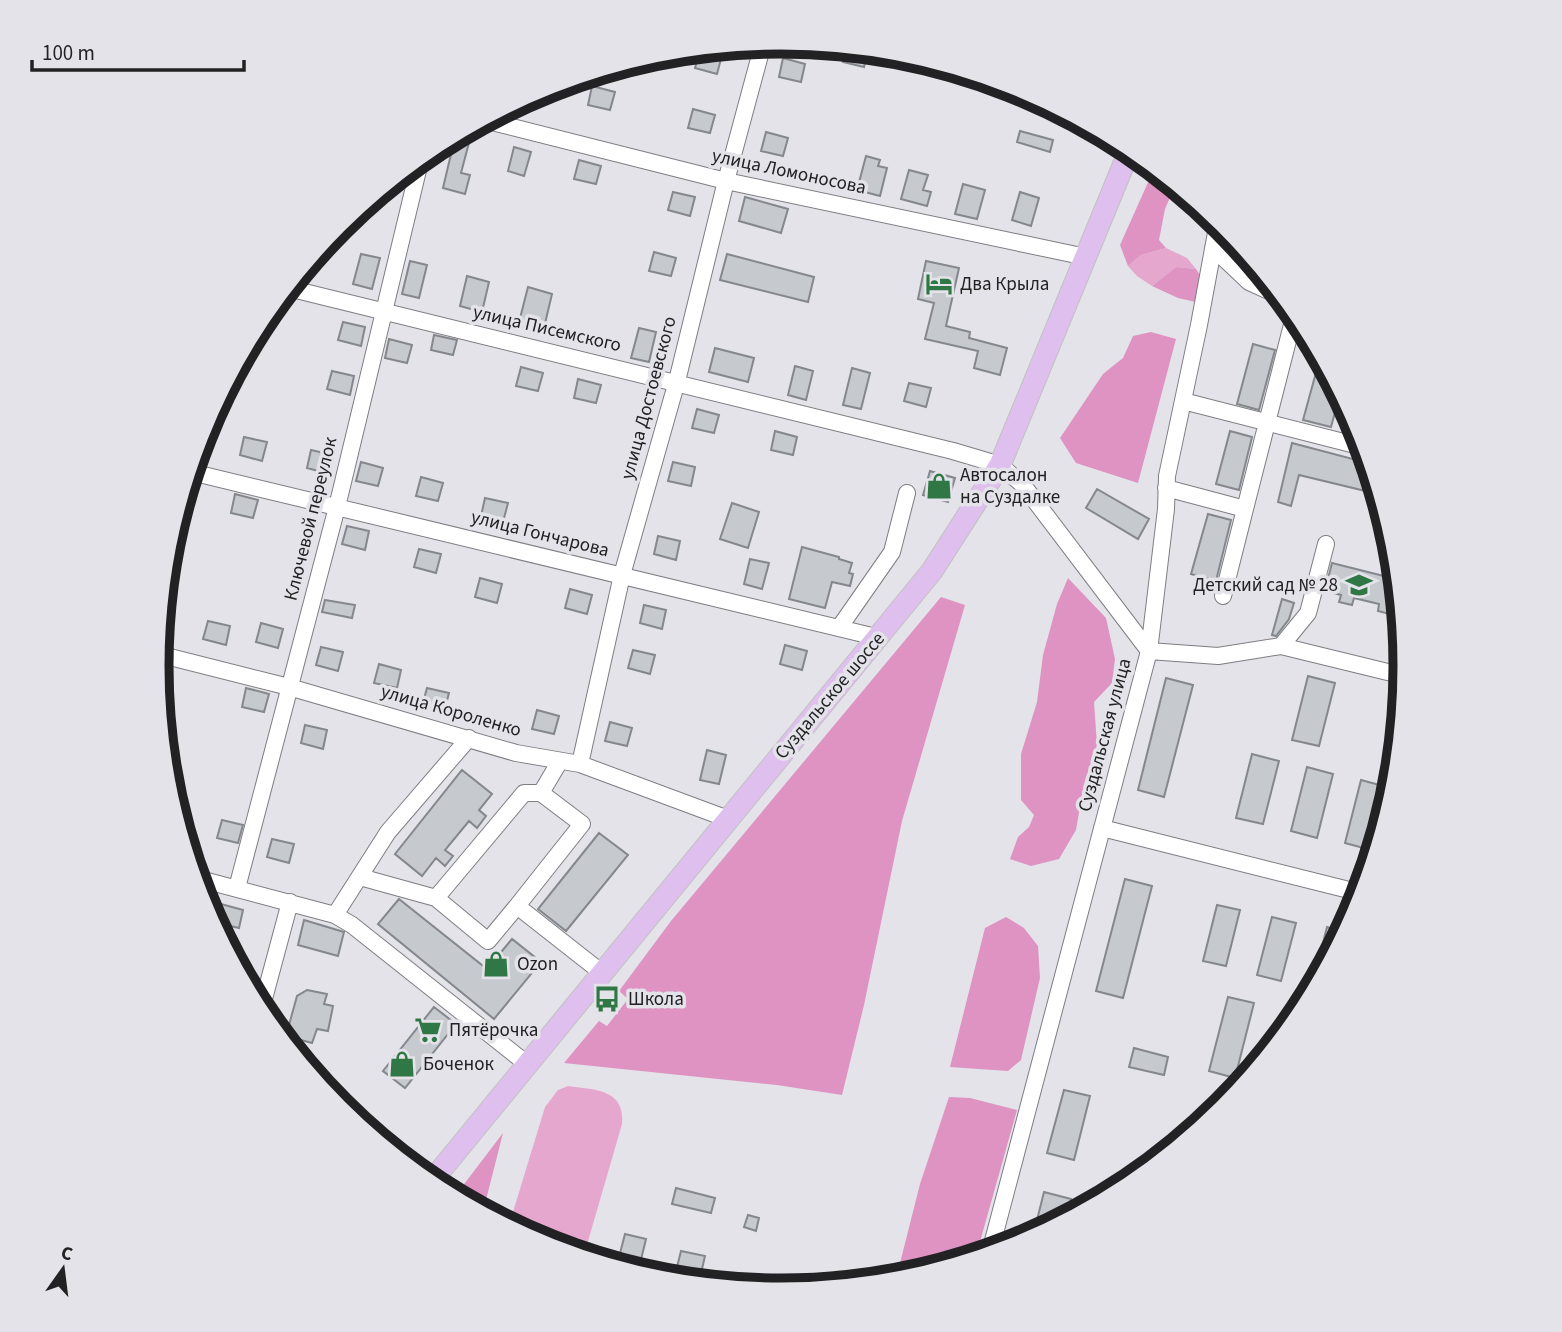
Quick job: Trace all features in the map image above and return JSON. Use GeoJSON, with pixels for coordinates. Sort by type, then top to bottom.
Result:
{"type":"FeatureCollection","features":[{"type":"Feature","properties":{"kind":"main road","name":"Суздальское шоссе"},"geometry":{"type":"LineString","coordinates":[[438,1173],[601,972],[880,638],[932,571],[1000,466],[1125,160]]}},
{"type":"Feature","properties":{"kind":"street","name":"улица Достоевского"},"geometry":{"type":"LineString","coordinates":[[580,764],[622,576],[677,381],[760,55]]}},
{"type":"Feature","properties":{"kind":"street","name":"улица Ломоносова"},"geometry":{"type":"LineString","coordinates":[[498,124],[726,181],[1086,257]]}},
{"type":"Feature","properties":{"kind":"street","name":"Ключевой переулок"},"geometry":{"type":"LineString","coordinates":[[237,888],[337,507],[417,175]]}},
{"type":"Feature","properties":{"kind":"street","name":"Суздальская улица"},"geometry":{"type":"LineString","coordinates":[[993,1239],[1149,651],[1166,509],[1166,488],[1216,235]]}},
{"type":"Feature","properties":{"kind":"street"},"geometry":{"type":"LineString","coordinates":[[1213,248],[1249,282],[1261,287]]}},
{"type":"Feature","properties":{"kind":"street","name":"улица Писемского"},"geometry":{"type":"LineString","coordinates":[[299,291],[677,381],[953,451],[1000,466]]}},
{"type":"Feature","properties":{"kind":"street"},"geometry":{"type":"LineString","coordinates":[[1223,596],[1291,328]]}},
{"type":"Feature","properties":{"kind":"street"},"geometry":{"type":"LineString","coordinates":[[1183,401],[1350,444]]}},
{"type":"Feature","properties":{"kind":"street"},"geometry":{"type":"LineString","coordinates":[[1000,466],[1023,485],[1149,651],[1218,656],[1281,646],[1393,673]]}},
{"type":"Feature","properties":{"kind":"street","name":"улица Гончарова"},"geometry":{"type":"LineString","coordinates":[[200,474],[880,638]]}},
{"type":"Feature","properties":{"kind":"street"},"geometry":{"type":"LineString","coordinates":[[1166,488],[1245,509]]}},
{"type":"Feature","properties":{"kind":"street"},"geometry":{"type":"LineString","coordinates":[[839,628],[892,552],[907,493]]}},
{"type":"Feature","properties":{"kind":"street"},"geometry":{"type":"LineString","coordinates":[[1281,646],[1308,613],[1326,544]]}},
{"type":"Feature","properties":{"kind":"street","name":"улица Короленко"},"geometry":{"type":"LineString","coordinates":[[169,657],[289,687],[516,753],[580,764],[728,819]]}},
{"type":"Feature","properties":{"kind":"street"},"geometry":{"type":"LineString","coordinates":[[335,915],[388,832],[469,738]]}},
{"type":"Feature","properties":{"kind":"street"},"geometry":{"type":"LineString","coordinates":[[541,793],[560,761]]}},
{"type":"Feature","properties":{"kind":"street"},"geometry":{"type":"LineString","coordinates":[[360,877],[436,898],[488,941],[582,824],[541,793],[524,793],[436,898]]}},
{"type":"Feature","properties":{"kind":"street"},"geometry":{"type":"LineString","coordinates":[[1102,828],[1350,890]]}},
{"type":"Feature","properties":{"kind":"street"},"geometry":{"type":"LineString","coordinates":[[209,881],[335,915],[352,925],[527,1064]]}},
{"type":"Feature","properties":{"kind":"street"},"geometry":{"type":"LineString","coordinates":[[265,995],[290,902]]}},
{"type":"Feature","properties":{"kind":"street"},"geometry":{"type":"LineString","coordinates":[[517,906],[601,972]]}},
{"type":"Feature","properties":{"kind":"shaded area"},"geometry":{"type":"Polygon","coordinates":[[[1150,179],[1171,195],[1165,209],[1159,240],[1166,248],[1141,255],[1128,266],[1120,245],[1150,179]]]}},
{"type":"Feature","properties":{"kind":"shaded area"},"geometry":{"type":"Polygon","coordinates":[[[1166,248],[1187,258],[1196,269],[1176,267],[1152,286],[1128,266],[1141,255],[1166,248]]]}},
{"type":"Feature","properties":{"kind":"shaded area"},"geometry":{"type":"Polygon","coordinates":[[[1176,267],[1196,269],[1203,280],[1200,303],[1178,298],[1152,286],[1176,267]]]}},
{"type":"Feature","properties":{"kind":"shaded area"},"geometry":{"type":"Polygon","coordinates":[[[1151,332],[1176,339],[1138,483],[1076,463],[1060,438],[1103,374],[1123,358],[1133,336],[1151,332]]]}},
{"type":"Feature","properties":{"kind":"shaded area"},"geometry":{"type":"Polygon","coordinates":[[[1068,578],[1106,618],[1115,659],[1112,683],[1094,702],[1097,745],[1084,784],[1076,830],[1059,859],[1031,866],[1010,859],[1018,837],[1029,827],[1034,815],[1021,800],[1021,754],[1037,702],[1043,655],[1057,604],[1068,578]]]}},
{"type":"Feature","properties":{"kind":"shaded area"},"geometry":{"type":"Polygon","coordinates":[[[941,597],[965,605],[902,821],[864,1005],[842,1095],[777,1085],[564,1063],[599,1021],[607,1026],[628,999],[619,991],[671,921],[941,597]]]}},
{"type":"Feature","properties":{"kind":"shaded area"},"geometry":{"type":"Polygon","coordinates":[[[1006,917],[1024,928],[1038,946],[1040,978],[1021,1060],[1008,1071],[950,1067],[985,928],[1006,917]]]}},
{"type":"Feature","properties":{"kind":"shaded area"},"geometry":{"type":"Polygon","coordinates":[[[568,1086],[607,1093],[619,1104],[622,1112],[622,1124],[587,1246],[512,1216],[545,1107],[558,1090],[568,1086]]]}},
{"type":"Feature","properties":{"kind":"shaded area"},"geometry":{"type":"Polygon","coordinates":[[[949,1097],[970,1098],[1017,1110],[979,1245],[899,1266],[920,1184],[949,1097]]]}},
{"type":"Feature","properties":{"kind":"shaded area"},"geometry":{"type":"Polygon","coordinates":[[[503,1133],[485,1201],[461,1188],[503,1133]]]}},
{"type":"Feature","properties":{"kind":"building"},"geometry":{"type":"Polygon","coordinates":[[[721,57],[717,74],[695,68],[697,60],[721,57]]]}},
{"type":"Feature","properties":{"kind":"building"},"geometry":{"type":"Polygon","coordinates":[[[783,58],[805,64],[801,82],[779,77],[783,58]]]}},
{"type":"Feature","properties":{"kind":"building"},"geometry":{"type":"Polygon","coordinates":[[[844,58],[866,60],[864,67],[843,62],[844,58]]]}},
{"type":"Feature","properties":{"kind":"building"},"geometry":{"type":"Polygon","coordinates":[[[592,86],[615,92],[610,110],[588,105],[592,86]]]}},
{"type":"Feature","properties":{"kind":"building"},"geometry":{"type":"Polygon","coordinates":[[[693,109],[715,115],[710,133],[688,128],[693,109]]]}},
{"type":"Feature","properties":{"kind":"building"},"geometry":{"type":"Polygon","coordinates":[[[1020,131],[1053,140],[1050,152],[1017,142],[1020,131]]]}},
{"type":"Feature","properties":{"kind":"building"},"geometry":{"type":"Polygon","coordinates":[[[766,132],[788,138],[783,156],[761,151],[766,132]]]}},
{"type":"Feature","properties":{"kind":"building"},"geometry":{"type":"Polygon","coordinates":[[[470,139],[461,173],[470,175],[465,194],[443,188],[452,150],[470,139]]]}},
{"type":"Feature","properties":{"kind":"building"},"geometry":{"type":"Polygon","coordinates":[[[514,147],[531,152],[524,176],[508,171],[514,147]]]}},
{"type":"Feature","properties":{"kind":"building"},"geometry":{"type":"Polygon","coordinates":[[[866,156],[880,160],[878,166],[887,168],[880,196],[857,190],[866,156]]]}},
{"type":"Feature","properties":{"kind":"building"},"geometry":{"type":"Polygon","coordinates":[[[579,160],[601,166],[596,184],[574,179],[579,160]]]}},
{"type":"Feature","properties":{"kind":"building"},"geometry":{"type":"Polygon","coordinates":[[[909,170],[928,175],[923,190],[931,192],[927,206],[901,199],[909,170]]]}},
{"type":"Feature","properties":{"kind":"building"},"geometry":{"type":"Polygon","coordinates":[[[963,184],[985,190],[977,219],[955,214],[963,184]]]}},
{"type":"Feature","properties":{"kind":"building"},"geometry":{"type":"Polygon","coordinates":[[[673,192],[695,197],[690,216],[668,210],[673,192]]]}},
{"type":"Feature","properties":{"kind":"building"},"geometry":{"type":"Polygon","coordinates":[[[1020,192],[1039,198],[1031,226],[1012,220],[1020,192]]]}},
{"type":"Feature","properties":{"kind":"building"},"geometry":{"type":"Polygon","coordinates":[[[745,197],[788,209],[781,233],[739,221],[745,197]]]}},
{"type":"Feature","properties":{"kind":"building"},"geometry":{"type":"Polygon","coordinates":[[[654,252],[676,258],[671,276],[649,271],[654,252]]]}},
{"type":"Feature","properties":{"kind":"building"},"geometry":{"type":"Polygon","coordinates":[[[361,254],[380,258],[372,289],[353,284],[361,254]]]}},
{"type":"Feature","properties":{"kind":"building"},"geometry":{"type":"Polygon","coordinates":[[[727,254],[814,277],[808,302],[720,280],[727,254]]]}},
{"type":"Feature","properties":{"kind":"building"},"geometry":{"type":"Polygon","coordinates":[[[410,261],[427,265],[419,298],[402,294],[410,261]]]}},
{"type":"Feature","properties":{"kind":"building"},"geometry":{"type":"Polygon","coordinates":[[[926,261],[959,268],[946,326],[970,332],[969,338],[1007,348],[1000,375],[974,368],[978,351],[925,339],[934,303],[918,299],[926,261]]]}},
{"type":"Feature","properties":{"kind":"building"},"geometry":{"type":"Polygon","coordinates":[[[467,276],[489,282],[482,312],[460,306],[467,276]]]}},
{"type":"Feature","properties":{"kind":"building"},"geometry":{"type":"Polygon","coordinates":[[[528,287],[552,294],[543,332],[518,326],[528,287]]]}},
{"type":"Feature","properties":{"kind":"building"},"geometry":{"type":"Polygon","coordinates":[[[343,322],[365,327],[361,346],[338,340],[343,322]]]}},
{"type":"Feature","properties":{"kind":"building"},"geometry":{"type":"Polygon","coordinates":[[[639,328],[656,332],[649,362],[631,358],[639,328]]]}},
{"type":"Feature","properties":{"kind":"building"},"geometry":{"type":"Polygon","coordinates":[[[434,335],[457,340],[453,355],[431,350],[434,335]]]}},
{"type":"Feature","properties":{"kind":"building"},"geometry":{"type":"Polygon","coordinates":[[[389,339],[412,345],[407,363],[385,358],[389,339]]]}},
{"type":"Feature","properties":{"kind":"building"},"geometry":{"type":"Polygon","coordinates":[[[1253,344],[1275,350],[1259,410],[1237,404],[1253,344]]]}},
{"type":"Feature","properties":{"kind":"building"},"geometry":{"type":"Polygon","coordinates":[[[715,348],[754,358],[748,382],[709,372],[715,348]]]}},
{"type":"Feature","properties":{"kind":"building"},"geometry":{"type":"Polygon","coordinates":[[[795,366],[813,371],[806,400],[788,395],[795,366]]]}},
{"type":"Feature","properties":{"kind":"building"},"geometry":{"type":"Polygon","coordinates":[[[521,367],[543,373],[538,391],[516,386],[521,367]]]}},
{"type":"Feature","properties":{"kind":"building"},"geometry":{"type":"Polygon","coordinates":[[[852,368],[870,373],[861,409],[843,405],[852,368]]]}},
{"type":"Feature","properties":{"kind":"building"},"geometry":{"type":"Polygon","coordinates":[[[1317,370],[1336,409],[1331,427],[1303,420],[1317,370]]]}},
{"type":"Feature","properties":{"kind":"building"},"geometry":{"type":"Polygon","coordinates":[[[332,371],[354,376],[350,395],[327,389],[332,371]]]}},
{"type":"Feature","properties":{"kind":"building"},"geometry":{"type":"Polygon","coordinates":[[[578,379],[601,385],[596,403],[574,398],[578,379]]]}},
{"type":"Feature","properties":{"kind":"building"},"geometry":{"type":"Polygon","coordinates":[[[909,383],[931,388],[926,407],[904,401],[909,383]]]}},
{"type":"Feature","properties":{"kind":"building"},"geometry":{"type":"Polygon","coordinates":[[[697,409],[719,415],[714,433],[692,428],[697,409]]]}},
{"type":"Feature","properties":{"kind":"building"},"geometry":{"type":"Polygon","coordinates":[[[775,431],[797,437],[793,455],[771,450],[775,431]]]}},
{"type":"Feature","properties":{"kind":"building"},"geometry":{"type":"Polygon","coordinates":[[[1230,431],[1252,437],[1239,490],[1216,484],[1230,431]]]}},
{"type":"Feature","properties":{"kind":"building"},"geometry":{"type":"Polygon","coordinates":[[[244,437],[267,442],[262,461],[240,455],[244,437]]]}},
{"type":"Feature","properties":{"kind":"building"},"geometry":{"type":"Polygon","coordinates":[[[1292,443],[1357,460],[1367,491],[1299,475],[1291,506],[1278,502],[1292,443]]]}},
{"type":"Feature","properties":{"kind":"building"},"geometry":{"type":"Polygon","coordinates":[[[311,450],[333,455],[329,474],[307,468],[311,450]]]}},
{"type":"Feature","properties":{"kind":"building"},"geometry":{"type":"Polygon","coordinates":[[[361,462],[383,468],[378,486],[356,481],[361,462]]]}},
{"type":"Feature","properties":{"kind":"building"},"geometry":{"type":"Polygon","coordinates":[[[673,462],[695,467],[691,486],[668,481],[673,462]]]}},
{"type":"Feature","properties":{"kind":"building","name":"Автосалон на Суздалке"},"geometry":{"type":"Polygon","coordinates":[[[930,471],[955,478],[948,502],[923,495],[930,471]]]}},
{"type":"Feature","properties":{"kind":"building"},"geometry":{"type":"Polygon","coordinates":[[[421,477],[443,483],[438,501],[416,496],[421,477]]]}},
{"type":"Feature","properties":{"kind":"building"},"geometry":{"type":"Polygon","coordinates":[[[1097,489],[1149,519],[1138,539],[1086,508],[1097,489]]]}},
{"type":"Feature","properties":{"kind":"building"},"geometry":{"type":"Polygon","coordinates":[[[235,494],[258,500],[253,518],[231,513],[235,494]]]}},
{"type":"Feature","properties":{"kind":"building"},"geometry":{"type":"Polygon","coordinates":[[[485,498],[508,503],[503,522],[481,516],[485,498]]]}},
{"type":"Feature","properties":{"kind":"building"},"geometry":{"type":"Polygon","coordinates":[[[732,503],[759,512],[748,548],[720,539],[732,503]]]}},
{"type":"Feature","properties":{"kind":"building"},"geometry":{"type":"Polygon","coordinates":[[[1208,514],[1231,520],[1216,581],[1191,574],[1208,514]]]}},
{"type":"Feature","properties":{"kind":"building"},"geometry":{"type":"Polygon","coordinates":[[[347,526],[369,531],[365,550],[342,544],[347,526]]]}},
{"type":"Feature","properties":{"kind":"building"},"geometry":{"type":"Polygon","coordinates":[[[658,536],[680,541],[676,560],[654,554],[658,536]]]}},
{"type":"Feature","properties":{"kind":"building"},"geometry":{"type":"Polygon","coordinates":[[[802,547],[852,563],[849,573],[853,574],[850,586],[832,582],[825,608],[789,599],[802,547]]]}},
{"type":"Feature","properties":{"kind":"building"},"geometry":{"type":"Polygon","coordinates":[[[419,549],[441,554],[436,573],[414,567],[419,549]]]}},
{"type":"Feature","properties":{"kind":"building"},"geometry":{"type":"Polygon","coordinates":[[[750,559],[769,563],[762,589],[744,584],[750,559]]]}},
{"type":"Feature","properties":{"kind":"building","name":"Детский сад № 28"},"geometry":{"type":"Polygon","coordinates":[[[1332,563],[1386,577],[1390,614],[1378,611],[1379,604],[1354,598],[1352,605],[1339,602],[1341,595],[1325,591],[1332,563]]]}},
{"type":"Feature","properties":{"kind":"building"},"geometry":{"type":"Polygon","coordinates":[[[480,578],[502,584],[497,603],[475,597],[480,578]]]}},
{"type":"Feature","properties":{"kind":"building"},"geometry":{"type":"Polygon","coordinates":[[[570,589],[592,595],[587,614],[565,608],[570,589]]]}},
{"type":"Feature","properties":{"kind":"building"},"geometry":{"type":"Polygon","coordinates":[[[1282,599],[1294,603],[1289,619],[1276,636],[1272,635],[1282,599]]]}},
{"type":"Feature","properties":{"kind":"building"},"geometry":{"type":"Polygon","coordinates":[[[325,600],[355,605],[352,618],[322,612],[325,600]]]}},
{"type":"Feature","properties":{"kind":"building"},"geometry":{"type":"Polygon","coordinates":[[[644,605],[666,610],[662,629],[640,623],[644,605]]]}},
{"type":"Feature","properties":{"kind":"building"},"geometry":{"type":"Polygon","coordinates":[[[208,621],[230,626],[226,645],[203,639],[208,621]]]}},
{"type":"Feature","properties":{"kind":"building"},"geometry":{"type":"Polygon","coordinates":[[[261,623],[283,629],[278,648],[256,642],[261,623]]]}},
{"type":"Feature","properties":{"kind":"building"},"geometry":{"type":"Polygon","coordinates":[[[785,645],[807,651],[802,670],[780,664],[785,645]]]}},
{"type":"Feature","properties":{"kind":"building"},"geometry":{"type":"Polygon","coordinates":[[[321,647],[343,652],[338,671],[316,665],[321,647]]]}},
{"type":"Feature","properties":{"kind":"building"},"geometry":{"type":"Polygon","coordinates":[[[633,650],[655,655],[650,674],[628,668],[633,650]]]}},
{"type":"Feature","properties":{"kind":"building"},"geometry":{"type":"Polygon","coordinates":[[[379,664],[401,670],[397,688],[374,683],[379,664]]]}},
{"type":"Feature","properties":{"kind":"building"},"geometry":{"type":"Polygon","coordinates":[[[1308,676],[1335,683],[1319,746],[1292,740],[1308,676]]]}},
{"type":"Feature","properties":{"kind":"building"},"geometry":{"type":"Polygon","coordinates":[[[1166,678],[1193,685],[1164,797],[1138,790],[1166,678]]]}},
{"type":"Feature","properties":{"kind":"building"},"geometry":{"type":"Polygon","coordinates":[[[246,688],[269,694],[264,712],[242,707],[246,688]]]}},
{"type":"Feature","properties":{"kind":"building"},"geometry":{"type":"Polygon","coordinates":[[[427,688],[449,693],[444,712],[422,706],[427,688]]]}},
{"type":"Feature","properties":{"kind":"building"},"geometry":{"type":"Polygon","coordinates":[[[537,710],[559,716],[554,734],[532,729],[537,710]]]}},
{"type":"Feature","properties":{"kind":"building"},"geometry":{"type":"Polygon","coordinates":[[[610,722],[632,728],[627,746],[605,741],[610,722]]]}},
{"type":"Feature","properties":{"kind":"building"},"geometry":{"type":"Polygon","coordinates":[[[305,725],[327,730],[323,749],[301,743],[305,725]]]}},
{"type":"Feature","properties":{"kind":"building"},"geometry":{"type":"Polygon","coordinates":[[[707,750],[726,755],[719,784],[700,780],[707,750]]]}},
{"type":"Feature","properties":{"kind":"building"},"geometry":{"type":"Polygon","coordinates":[[[1252,754],[1279,761],[1263,824],[1236,818],[1252,754]]]}},
{"type":"Feature","properties":{"kind":"building"},"geometry":{"type":"Polygon","coordinates":[[[1307,767],[1333,774],[1317,838],[1291,831],[1307,767]]]}},
{"type":"Feature","properties":{"kind":"building"},"geometry":{"type":"Polygon","coordinates":[[[462,770],[492,794],[479,810],[486,816],[477,828],[469,821],[445,850],[453,856],[445,866],[436,858],[422,876],[395,854],[462,770]]]}},
{"type":"Feature","properties":{"kind":"building"},"geometry":{"type":"Polygon","coordinates":[[[1361,780],[1381,785],[1365,848],[1345,843],[1361,780]]]}},
{"type":"Feature","properties":{"kind":"building"},"geometry":{"type":"Polygon","coordinates":[[[222,820],[243,825],[238,843],[217,838],[222,820]]]}},
{"type":"Feature","properties":{"kind":"building"},"geometry":{"type":"Polygon","coordinates":[[[599,833],[628,855],[566,931],[538,909],[599,833]]]}},
{"type":"Feature","properties":{"kind":"building"},"geometry":{"type":"Polygon","coordinates":[[[272,839],[294,844],[289,863],[267,857],[272,839]]]}},
{"type":"Feature","properties":{"kind":"building"},"geometry":{"type":"Polygon","coordinates":[[[1125,879],[1152,886],[1123,998],[1096,991],[1125,879]]]}},
{"type":"Feature","properties":{"kind":"building"},"geometry":{"type":"Polygon","coordinates":[[[399,899],[487,969],[512,939],[541,962],[494,1019],[378,924],[399,899]]]}},
{"type":"Feature","properties":{"kind":"building"},"geometry":{"type":"Polygon","coordinates":[[[221,904],[243,910],[239,928],[227,925],[220,909],[221,904]]]}},
{"type":"Feature","properties":{"kind":"building"},"geometry":{"type":"Polygon","coordinates":[[[1217,905],[1240,910],[1226,966],[1203,961],[1217,905]]]}},
{"type":"Feature","properties":{"kind":"building"},"geometry":{"type":"Polygon","coordinates":[[[1272,917],[1296,923],[1281,981],[1257,975],[1272,917]]]}},
{"type":"Feature","properties":{"kind":"building"},"geometry":{"type":"Polygon","coordinates":[[[304,920],[344,932],[338,956],[298,945],[304,920]]]}},
{"type":"Feature","properties":{"kind":"building"},"geometry":{"type":"Polygon","coordinates":[[[1327,927],[1333,929],[1330,937],[1320,956],[1327,927]]]}},
{"type":"Feature","properties":{"kind":"building"},"geometry":{"type":"Polygon","coordinates":[[[307,990],[327,994],[324,1004],[333,1006],[328,1031],[317,1029],[312,1043],[297,1039],[288,1028],[297,996],[307,990]]]}},
{"type":"Feature","properties":{"kind":"building"},"geometry":{"type":"Polygon","coordinates":[[[1228,997],[1254,1003],[1236,1075],[1233,1078],[1209,1071],[1228,997]]]}},
{"type":"Feature","properties":{"kind":"building"},"geometry":{"type":"Polygon","coordinates":[[[434,1007],[456,1024],[405,1088],[383,1071],[434,1007]]]}},
{"type":"Feature","properties":{"kind":"building"},"geometry":{"type":"Polygon","coordinates":[[[1134,1048],[1168,1057],[1164,1075],[1129,1067],[1134,1048]]]}},
{"type":"Feature","properties":{"kind":"building"},"geometry":{"type":"Polygon","coordinates":[[[1064,1090],[1090,1096],[1074,1160],[1047,1153],[1064,1090]]]}},
{"type":"Feature","properties":{"kind":"building"},"geometry":{"type":"Polygon","coordinates":[[[676,1188],[715,1198],[711,1213],[672,1204],[676,1188]]]}},
{"type":"Feature","properties":{"kind":"building"},"geometry":{"type":"Polygon","coordinates":[[[1044,1192],[1071,1199],[1069,1206],[1037,1222],[1044,1192]]]}},
{"type":"Feature","properties":{"kind":"building"},"geometry":{"type":"Polygon","coordinates":[[[748,1215],[759,1218],[756,1231],[744,1227],[748,1215]]]}},
{"type":"Feature","properties":{"kind":"building"},"geometry":{"type":"Polygon","coordinates":[[[625,1234],[646,1239],[641,1261],[619,1256],[625,1234]]]}},
{"type":"Feature","properties":{"kind":"building"},"geometry":{"type":"Polygon","coordinates":[[[681,1251],[705,1256],[701,1273],[677,1269],[681,1251]]]}},
{"type":"Feature","properties":{"kind":"place","name":"Два Крыла"},"geometry":{"type":"Point","coordinates":[939,284]}},
{"type":"Feature","properties":{"kind":"place","name":"Автосалон на Суздалке"},"geometry":{"type":"Point","coordinates":[939,486]}},
{"type":"Feature","properties":{"kind":"place","name":"Детский сад № 28"},"geometry":{"type":"Point","coordinates":[1359,585]}},
{"type":"Feature","properties":{"kind":"place","name":"Ozon"},"geometry":{"type":"Point","coordinates":[496,964]}},
{"type":"Feature","properties":{"kind":"place","name":"Школа"},"geometry":{"type":"Point","coordinates":[607,999]}},
{"type":"Feature","properties":{"kind":"place","name":"Пятёрочка"},"geometry":{"type":"Point","coordinates":[428,1030]}},
{"type":"Feature","properties":{"kind":"place","name":"Боченок"},"geometry":{"type":"Point","coordinates":[402,1064]}}]}
